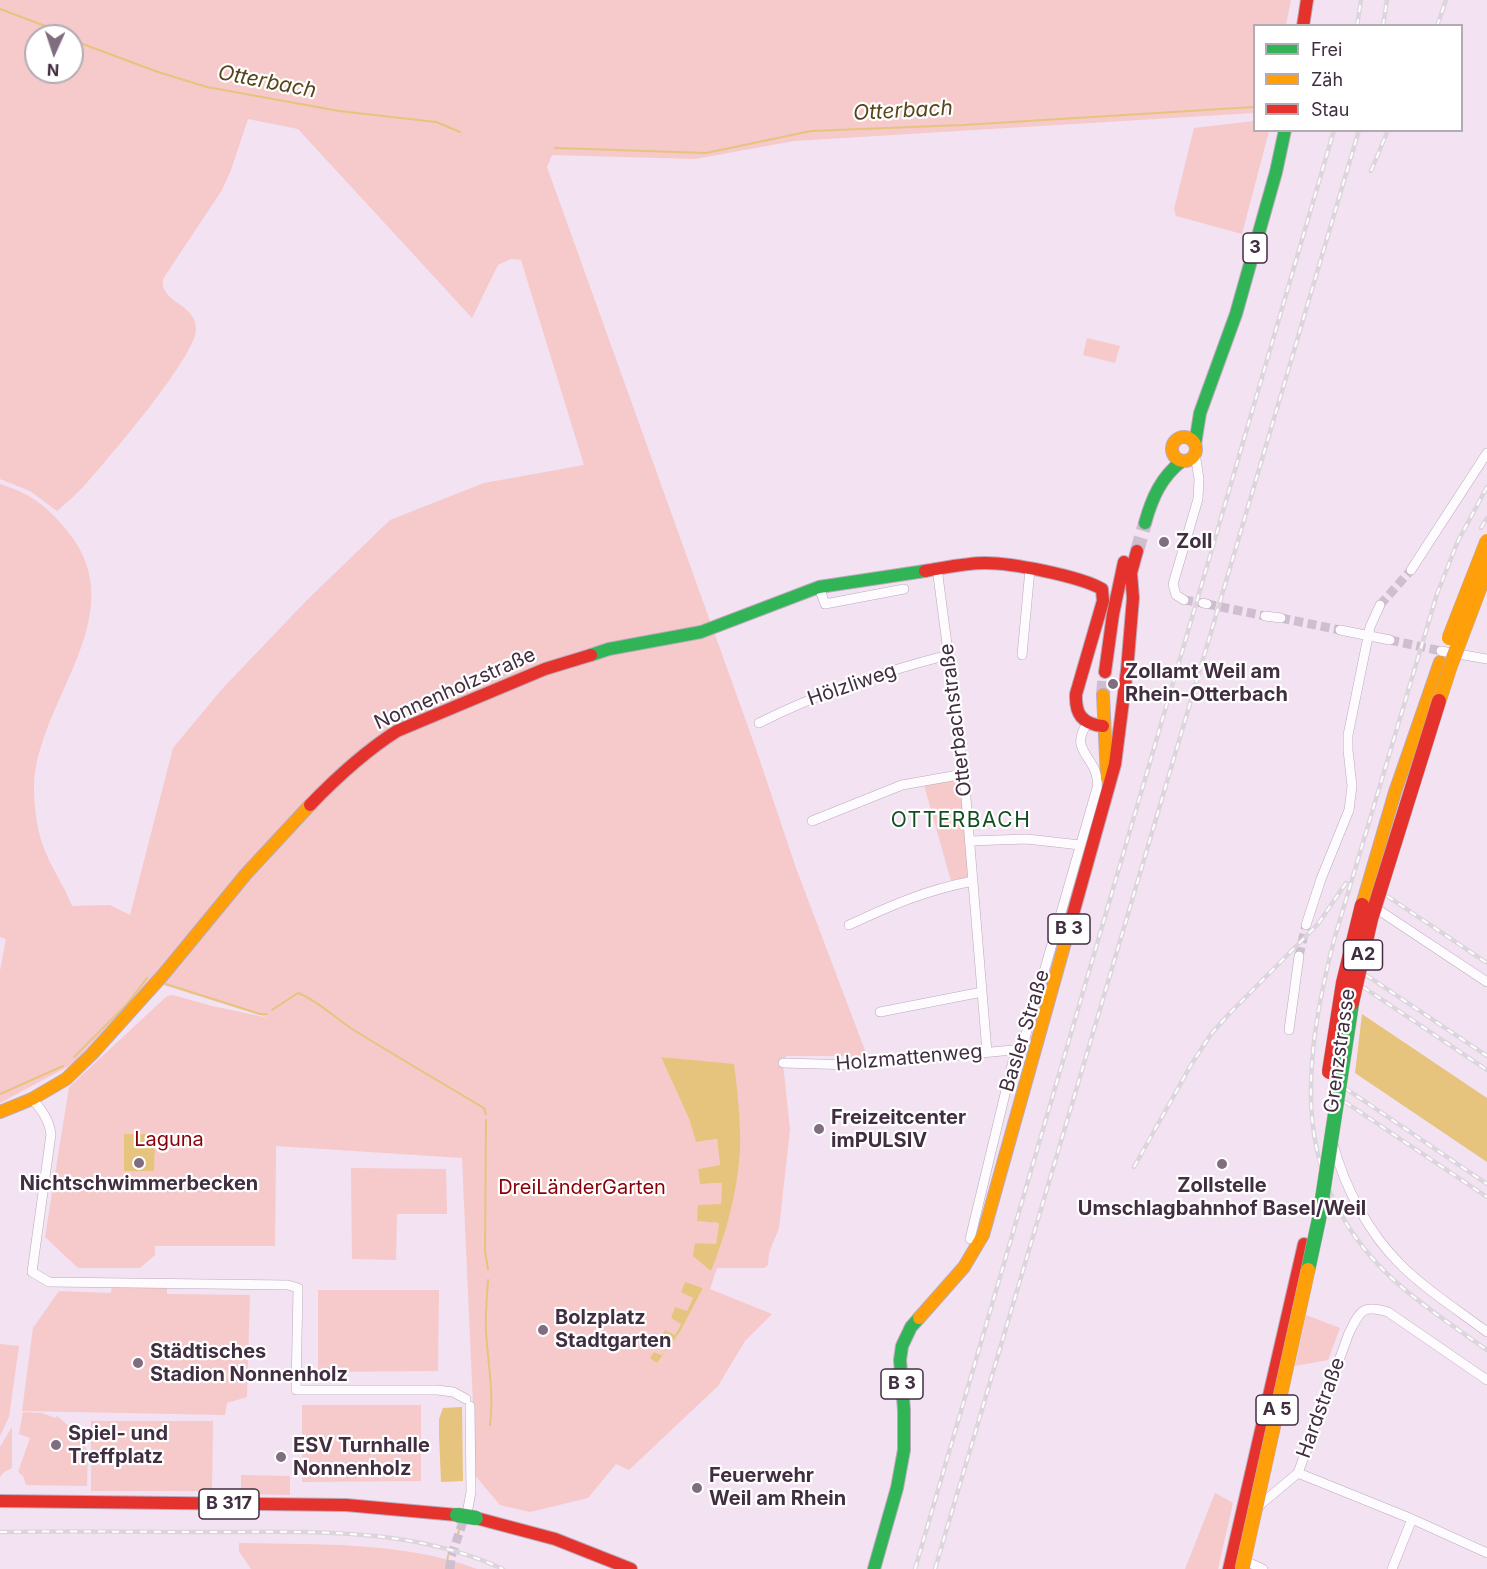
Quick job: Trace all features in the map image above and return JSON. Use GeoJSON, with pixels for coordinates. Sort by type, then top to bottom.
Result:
{"type":"FeatureCollection","features":[{"type":"Feature","properties":{"kind":"main road"},"geometry":{"type":"LineString","coordinates":[[1303,24],[1307,0]]}},
{"type":"Feature","properties":{"kind":"main road","name":"3"},"geometry":{"type":"LineString","coordinates":[[1141,521],[1164,477],[1186,452],[1236,314],[1276,172],[1285,132]]}},
{"type":"Feature","properties":{"kind":"main road","name":"A2"},"geometry":{"type":"LineString","coordinates":[[1308,1248],[1332,1046],[1353,940],[1395,792],[1455,621],[1487,542]]}},
{"type":"Feature","properties":{"kind":"main road"},"geometry":{"type":"LineString","coordinates":[[1105,672],[1113,614],[1132,550]]}},
{"type":"Feature","properties":{"kind":"main road","name":"Nonnenholzstraße"},"geometry":{"type":"LineString","coordinates":[[0,1112],[32,1099],[66,1079],[92,1054],[170,967],[246,874],[335,779],[378,743],[397,731],[545,669],[609,650],[701,632],[819,587],[937,568],[984,563],[1030,569],[1088,581],[1096,584],[1103,591],[1095,635],[1076,694],[1077,712],[1088,724]]}},
{"type":"Feature","properties":{"kind":"main road","name":"A2"},"geometry":{"type":"LineString","coordinates":[[1308,1248],[1319,1219],[1349,1018],[1371,919],[1450,667],[1487,570]]}},
{"type":"Feature","properties":{"kind":"main road","name":"B 3"},"geometry":{"type":"LineString","coordinates":[[874,1569],[897,1488],[904,1450],[900,1360],[902,1346],[912,1327],[964,1267],[983,1235],[1006,1157],[1028,1050],[1101,820],[1115,764],[1127,670],[1133,596],[1127,573]]}},
{"type":"Feature","properties":{"kind":"main road","name":"B 3"},"geometry":{"type":"LineString","coordinates":[[1103,695],[1107,789]]}},
{"type":"Feature","properties":{"kind":"main road"},"geometry":{"type":"LineString","coordinates":[[1088,724],[1119,726]]}},
{"type":"Feature","properties":{"kind":"main road","name":"A 5"},"geometry":{"type":"LineString","coordinates":[[1239,1563],[1308,1248]]}},
{"type":"Feature","properties":{"kind":"main road","name":"A 5"},"geometry":{"type":"LineString","coordinates":[[1229,1569],[1308,1248]]}},
{"type":"Feature","properties":{"kind":"main road","name":"B 317"},"geometry":{"type":"LineString","coordinates":[[0,1501],[337,1505],[467,1514],[556,1539],[631,1569]]}},
{"type":"Feature","properties":{"kind":"street"},"geometry":{"type":"LineString","coordinates":[[1184,600],[1176,595],[1173,585],[1199,491],[1199,474],[1186,452]]}},
{"type":"Feature","properties":{"kind":"street"},"geometry":{"type":"LineString","coordinates":[[1411,570],[1487,453]]}},
{"type":"Feature","properties":{"kind":"street","name":"Otterbachstraße"},"geometry":{"type":"LineString","coordinates":[[937,568],[964,774],[987,1052]]}},
{"type":"Feature","properties":{"kind":"street"},"geometry":{"type":"LineString","coordinates":[[1022,655],[1030,569]]}},
{"type":"Feature","properties":{"kind":"street"},"geometry":{"type":"LineString","coordinates":[[819,587],[825,604],[904,589]]}},
{"type":"Feature","properties":{"kind":"street"},"geometry":{"type":"LineString","coordinates":[[1306,925],[1321,879],[1349,810],[1352,786],[1348,759],[1348,735],[1373,618],[1380,605]]}},
{"type":"Feature","properties":{"kind":"street"},"geometry":{"type":"LineString","coordinates":[[1265,615],[1281,618]]}},
{"type":"Feature","properties":{"kind":"street"},"geometry":{"type":"LineString","coordinates":[[1340,630],[1390,640]]}},
{"type":"Feature","properties":{"kind":"street"},"geometry":{"type":"LineString","coordinates":[[1441,651],[1487,659]]}},
{"type":"Feature","properties":{"kind":"street","name":"Grenzstrasse"},"geometry":{"type":"LineString","coordinates":[[1452,653],[1437,688],[1369,904],[1340,1031],[1329,1117],[1334,1146],[1356,1202],[1380,1241],[1421,1283],[1487,1332]]}},
{"type":"Feature","properties":{"kind":"street","name":"Hölzliweg"},"geometry":{"type":"LineString","coordinates":[[759,723],[846,685],[948,655]]}},
{"type":"Feature","properties":{"kind":"street","name":"Basler Straße"},"geometry":{"type":"LineString","coordinates":[[970,1239],[1013,1061],[1028,1050],[1098,779],[1080,743],[1080,736],[1088,724]]}},
{"type":"Feature","properties":{"kind":"street"},"geometry":{"type":"LineString","coordinates":[[812,821],[902,785],[964,774]]}},
{"type":"Feature","properties":{"kind":"street"},"geometry":{"type":"LineString","coordinates":[[969,840],[1027,839],[1080,845]]}},
{"type":"Feature","properties":{"kind":"street"},"geometry":{"type":"LineString","coordinates":[[849,925],[894,904],[938,888],[973,881]]}},
{"type":"Feature","properties":{"kind":"street"},"geometry":{"type":"LineString","coordinates":[[1369,904],[1487,982]]}},
{"type":"Feature","properties":{"kind":"street"},"geometry":{"type":"LineString","coordinates":[[1289,1030],[1299,956]]}},
{"type":"Feature","properties":{"kind":"street"},"geometry":{"type":"LineString","coordinates":[[880,1012],[982,992]]}},
{"type":"Feature","properties":{"kind":"street","name":"Holzmattenweg"},"geometry":{"type":"LineString","coordinates":[[783,1064],[855,1065],[1028,1050]]}},
{"type":"Feature","properties":{"kind":"street"},"geometry":{"type":"LineString","coordinates":[[32,1099],[44,1113],[51,1134],[32,1272],[49,1282],[288,1284],[298,1288],[296,1390],[436,1390],[453,1392],[468,1402],[471,1492],[467,1514]]}},
{"type":"Feature","properties":{"kind":"street","name":"Hardstraße"},"geometry":{"type":"LineString","coordinates":[[1234,1569],[1239,1563],[1240,1542],[1261,1504],[1298,1473],[1349,1333],[1357,1317],[1365,1310],[1371,1307],[1388,1312],[1487,1380]]}},
{"type":"Feature","properties":{"kind":"street"},"geometry":{"type":"LineString","coordinates":[[1298,1473],[1412,1519],[1487,1553]]}},
{"type":"Feature","properties":{"kind":"street"},"geometry":{"type":"LineString","coordinates":[[1392,1569],[1412,1519]]}},
{"type":"Feature","properties":{"kind":"street"},"geometry":{"type":"LineString","coordinates":[[1239,1563],[1263,1569]]}},
{"type":"Feature","properties":{"kind":"green space"},"geometry":{"type":"Polygon","coordinates":[[[0,0],[1291,0],[1286,24],[1253,24],[1253,113],[794,141],[695,159],[552,155],[547,167],[756,749],[796,868],[869,1061],[848,1062],[848,1056],[786,1056],[786,1064],[783,1064],[790,1129],[779,1228],[769,1253],[768,1265],[764,1268],[717,1268],[710,1289],[772,1314],[745,1341],[718,1386],[629,1470],[616,1464],[588,1498],[530,1512],[500,1505],[473,1473],[473,1405],[462,1158],[276,1146],[275,1246],[155,1246],[155,1255],[140,1268],[78,1268],[45,1237],[69,1087],[167,996],[173,995],[269,1018],[150,981],[80,1060],[0,1103],[0,971],[6,939],[0,937],[0,484],[21,492],[39,503],[69,533],[86,564],[91,595],[87,627],[77,658],[39,754],[34,786],[35,812],[40,837],[72,906],[110,905],[130,915],[173,748],[222,689],[307,600],[390,520],[484,483],[584,465],[521,260],[511,259],[498,265],[472,318],[298,129],[248,119],[222,190],[163,279],[166,293],[185,308],[194,320],[196,329],[192,343],[182,362],[129,433],[78,493],[57,511],[30,491],[0,479],[0,0]],[[661,1057],[689,1119],[696,1142],[717,1139],[720,1165],[698,1169],[700,1184],[722,1183],[721,1205],[698,1221],[719,1223],[716,1244],[695,1244],[711,1271],[723,1237],[740,1154],[740,1127],[734,1065],[661,1057]],[[685,1283],[693,1297],[687,1312],[675,1307],[671,1318],[681,1323],[675,1336],[666,1331],[668,1345],[662,1355],[655,1352],[657,1363],[680,1332],[703,1288],[685,1283]]]}},
{"type":"Feature","properties":{"kind":"green space"},"geometry":{"type":"Polygon","coordinates":[[[1253,121],[1253,132],[1269,132],[1242,234],[1176,216],[1174,209],[1194,128],[1253,121]]]}},
{"type":"Feature","properties":{"kind":"green space"},"geometry":{"type":"Polygon","coordinates":[[[1087,338],[1120,346],[1115,363],[1083,355],[1087,338]]]}},
{"type":"Feature","properties":{"kind":"green space"},"geometry":{"type":"Polygon","coordinates":[[[958,779],[961,784],[968,875],[965,878],[951,881],[924,785],[958,779]]]}},
{"type":"Feature","properties":{"kind":"green space"},"geometry":{"type":"Polygon","coordinates":[[[351,1168],[446,1169],[447,1214],[397,1214],[396,1260],[352,1259],[351,1168]]]}},
{"type":"Feature","properties":{"kind":"green space","name":"Städtisches Stadion Nonnenholz"},"geometry":{"type":"Polygon","coordinates":[[[112,1286],[167,1286],[167,1294],[250,1295],[247,1397],[227,1403],[225,1415],[22,1411],[33,1328],[59,1291],[111,1293],[112,1286]]]}},
{"type":"Feature","properties":{"kind":"green space"},"geometry":{"type":"Polygon","coordinates":[[[318,1290],[439,1290],[438,1371],[318,1372],[318,1290]]]}},
{"type":"Feature","properties":{"kind":"green space"},"geometry":{"type":"Polygon","coordinates":[[[1306,1315],[1340,1328],[1328,1360],[1295,1366],[1306,1315]]]}},
{"type":"Feature","properties":{"kind":"green space"},"geometry":{"type":"Polygon","coordinates":[[[0,1344],[19,1346],[9,1417],[0,1436],[0,1344]]]}},
{"type":"Feature","properties":{"kind":"green space"},"geometry":{"type":"Polygon","coordinates":[[[302,1405],[421,1405],[421,1481],[302,1482],[302,1405]]]}},
{"type":"Feature","properties":{"kind":"green space","name":"Spiel- und Treffplatz"},"geometry":{"type":"Polygon","coordinates":[[[23,1412],[42,1413],[55,1418],[57,1416],[79,1435],[88,1452],[87,1486],[26,1485],[23,1476],[18,1472],[30,1438],[19,1434],[23,1412]]]}},
{"type":"Feature","properties":{"kind":"green space"},"geometry":{"type":"Polygon","coordinates":[[[91,1421],[213,1421],[212,1491],[91,1491],[91,1421]]]}},
{"type":"Feature","properties":{"kind":"green space"},"geometry":{"type":"Polygon","coordinates":[[[12,1427],[12,1468],[0,1477],[0,1447],[12,1427]]]}},
{"type":"Feature","properties":{"kind":"green space"},"geometry":{"type":"Polygon","coordinates":[[[241,1475],[290,1476],[290,1495],[241,1494],[241,1475]]]}},
{"type":"Feature","properties":{"kind":"green space"},"geometry":{"type":"Polygon","coordinates":[[[1215,1493],[1233,1503],[1218,1569],[1185,1569],[1215,1493]]]}},
{"type":"Feature","properties":{"kind":"green space"},"geometry":{"type":"Polygon","coordinates":[[[239,1543],[360,1546],[390,1549],[419,1553],[477,1569],[251,1569],[239,1551],[239,1543]]]}},
{"type":"Feature","properties":{"kind":"shaded area"},"geometry":{"type":"Polygon","coordinates":[[[1362,1014],[1487,1098],[1487,1162],[1355,1073],[1362,1014]]]}},
{"type":"Feature","properties":{"kind":"shaded area"},"geometry":{"type":"Polygon","coordinates":[[[661,1057],[734,1064],[740,1120],[739,1168],[730,1213],[711,1271],[693,1256],[695,1243],[716,1244],[719,1223],[697,1221],[698,1205],[721,1204],[722,1183],[700,1184],[698,1169],[720,1165],[717,1139],[696,1142],[689,1119],[661,1057]]]}},
{"type":"Feature","properties":{"kind":"shaded area"},"geometry":{"type":"Polygon","coordinates":[[[124,1134],[155,1134],[154,1171],[124,1171],[124,1134]]]}},
{"type":"Feature","properties":{"kind":"shaded area"},"geometry":{"type":"Polygon","coordinates":[[[685,1282],[703,1288],[680,1332],[657,1363],[650,1358],[654,1352],[662,1355],[668,1346],[659,1341],[665,1330],[675,1335],[681,1324],[671,1318],[675,1307],[687,1311],[693,1298],[681,1292],[685,1282]]]}},
{"type":"Feature","properties":{"kind":"shaded area"},"geometry":{"type":"Polygon","coordinates":[[[462,1407],[463,1481],[441,1482],[439,1419],[443,1408],[462,1407]]]}},
{"type":"Feature","properties":{"kind":"waterway","name":"Otterbach"},"geometry":{"type":"LineString","coordinates":[[0,9],[40,24]]}},
{"type":"Feature","properties":{"kind":"waterway","name":"Otterbach"},"geometry":{"type":"LineString","coordinates":[[84,44],[158,72],[207,87],[339,111],[436,122],[460,132]]}},
{"type":"Feature","properties":{"kind":"waterway","name":"Otterbach"},"geometry":{"type":"LineString","coordinates":[[555,148],[706,153],[811,131],[963,125],[1253,107]]}},
{"type":"Feature","properties":{"kind":"waterway"},"geometry":{"type":"LineString","coordinates":[[74,1057],[126,1005],[147,978]]}},
{"type":"Feature","properties":{"kind":"waterway"},"geometry":{"type":"LineString","coordinates":[[166,984],[260,1014],[267,1014]]}},
{"type":"Feature","properties":{"kind":"waterway"},"geometry":{"type":"LineString","coordinates":[[272,1010],[298,993],[305,996],[352,1029],[484,1108],[486,1114]]}},
{"type":"Feature","properties":{"kind":"waterway"},"geometry":{"type":"LineString","coordinates":[[0,1094],[63,1066]]}},
{"type":"Feature","properties":{"kind":"waterway"},"geometry":{"type":"LineString","coordinates":[[486,1120],[485,1251],[488,1269]]}},
{"type":"Feature","properties":{"kind":"waterway"},"geometry":{"type":"LineString","coordinates":[[488,1280],[486,1326],[491,1390],[490,1425]]}},
{"type":"Feature","properties":{"kind":"waterway"},"geometry":{"type":"LineString","coordinates":[[456,1540],[462,1521]]}},
{"type":"Feature","properties":{"kind":"waterway"},"geometry":{"type":"LineString","coordinates":[[446,1569],[448,1556]]}},
{"type":"Feature","properties":{"kind":"tunnel"},"geometry":{"type":"LineString","coordinates":[[1137,551],[1145,523]]}},
{"type":"Feature","properties":{"kind":"tunnel"},"geometry":{"type":"LineString","coordinates":[[1380,605],[1411,570]]}},
{"type":"Feature","properties":{"kind":"tunnel"},"geometry":{"type":"LineString","coordinates":[[1184,600],[1203,603]]}},
{"type":"Feature","properties":{"kind":"tunnel"},"geometry":{"type":"LineString","coordinates":[[1207,604],[1265,616]]}},
{"type":"Feature","properties":{"kind":"tunnel"},"geometry":{"type":"LineString","coordinates":[[1281,618],[1340,630]]}},
{"type":"Feature","properties":{"kind":"tunnel"},"geometry":{"type":"LineString","coordinates":[[1390,640],[1441,651]]}},
{"type":"Feature","properties":{"kind":"tunnel"},"geometry":{"type":"LineString","coordinates":[[1103,695],[1105,672]]}},
{"type":"Feature","properties":{"kind":"tunnel"},"geometry":{"type":"LineString","coordinates":[[1299,956],[1306,925]]}},
{"type":"Feature","properties":{"kind":"tunnel"},"geometry":{"type":"LineString","coordinates":[[450,1569],[451,1557],[466,1513]]}},
{"type":"Feature","properties":{"kind":"railway"},"geometry":{"type":"LineString","coordinates":[[1357,24],[1361,0]]}},
{"type":"Feature","properties":{"kind":"railway"},"geometry":{"type":"LineString","coordinates":[[1383,24],[1387,0]]}},
{"type":"Feature","properties":{"kind":"railway"},"geometry":{"type":"LineString","coordinates":[[1438,24],[1446,0]]}},
{"type":"Feature","properties":{"kind":"railway"},"geometry":{"type":"LineString","coordinates":[[915,1569],[1333,132]]}},
{"type":"Feature","properties":{"kind":"railway"},"geometry":{"type":"LineString","coordinates":[[935,1569],[1358,132]]}},
{"type":"Feature","properties":{"kind":"railway"},"geometry":{"type":"LineString","coordinates":[[1371,171],[1387,132]]}},
{"type":"Feature","properties":{"kind":"railway"},"geometry":{"type":"LineString","coordinates":[[1487,487],[1458,541],[1437,594],[1334,940],[1315,1033],[1311,1078],[1313,1122],[1320,1165],[1336,1206],[1361,1245],[1396,1282],[1487,1350]]}},
{"type":"Feature","properties":{"kind":"railway"},"geometry":{"type":"LineString","coordinates":[[1481,528],[1487,518]]}},
{"type":"Feature","properties":{"kind":"railway"},"geometry":{"type":"LineString","coordinates":[[1134,1167],[1211,1034],[1318,924],[1346,883]]}},
{"type":"Feature","properties":{"kind":"railway"},"geometry":{"type":"LineString","coordinates":[[1387,896],[1487,963]]}},
{"type":"Feature","properties":{"kind":"railway"},"geometry":{"type":"LineString","coordinates":[[1366,975],[1487,1056]]}},
{"type":"Feature","properties":{"kind":"railway"},"geometry":{"type":"LineString","coordinates":[[1363,987],[1487,1070]]}},
{"type":"Feature","properties":{"kind":"railway"},"geometry":{"type":"LineString","coordinates":[[1345,1088],[1487,1184]]}},
{"type":"Feature","properties":{"kind":"railway"},"geometry":{"type":"LineString","coordinates":[[1345,1102],[1487,1197]]}},
{"type":"Feature","properties":{"kind":"railway"},"geometry":{"type":"LineString","coordinates":[[0,1532],[288,1532],[361,1535],[433,1546],[468,1555],[503,1569]]}},
{"type":"Feature","properties":{"kind":"traffic: fast"},"geometry":{"type":"LineString","coordinates":[[1195,444],[1200,413],[1236,314],[1276,172],[1285,132]]}},
{"type":"Feature","properties":{"kind":"traffic: fast"},"geometry":{"type":"LineString","coordinates":[[1145,523],[1158,489],[1168,474],[1182,461]]}},
{"type":"Feature","properties":{"kind":"traffic: fast"},"geometry":{"type":"LineString","coordinates":[[591,655],[609,649],[701,632],[819,587],[925,571]]}},
{"type":"Feature","properties":{"kind":"traffic: fast"},"geometry":{"type":"LineString","coordinates":[[1308,1270],[1319,1219],[1352,1003]]}},
{"type":"Feature","properties":{"kind":"traffic: fast"},"geometry":{"type":"LineString","coordinates":[[874,1569],[897,1488],[904,1450],[900,1360],[902,1346],[911,1327],[919,1318]]}},
{"type":"Feature","properties":{"kind":"traffic: fast"},"geometry":{"type":"LineString","coordinates":[[457,1515],[476,1518]]}},
{"type":"Feature","properties":{"kind":"traffic: slow"},"geometry":{"type":"LineString","coordinates":[[1184,437],[1192,441],[1196,449],[1192,457],[1184,461],[1176,457],[1172,449],[1176,441],[1184,437]]}},
{"type":"Feature","properties":{"kind":"traffic: slow"},"geometry":{"type":"LineString","coordinates":[[1449,638],[1487,541]]}},
{"type":"Feature","properties":{"kind":"traffic: slow"},"geometry":{"type":"LineString","coordinates":[[1439,701],[1487,569]]}},
{"type":"Feature","properties":{"kind":"traffic: slow"},"geometry":{"type":"LineString","coordinates":[[1362,905],[1395,792],[1440,662]]}},
{"type":"Feature","properties":{"kind":"traffic: slow"},"geometry":{"type":"LineString","coordinates":[[1103,695],[1107,778]]}},
{"type":"Feature","properties":{"kind":"traffic: slow"},"geometry":{"type":"LineString","coordinates":[[0,1112],[32,1099],[66,1079],[92,1054],[163,975],[246,874],[310,805]]}},
{"type":"Feature","properties":{"kind":"traffic: slow"},"geometry":{"type":"LineString","coordinates":[[919,1318],[964,1267],[983,1235],[1071,921]]}},
{"type":"Feature","properties":{"kind":"traffic: slow"},"geometry":{"type":"LineString","coordinates":[[1242,1569],[1308,1270]]}},
{"type":"Feature","properties":{"kind":"traffic: jam"},"geometry":{"type":"LineString","coordinates":[[1303,24],[1307,0]]}},
{"type":"Feature","properties":{"kind":"traffic: jam"},"geometry":{"type":"LineString","coordinates":[[1071,921],[1115,764],[1127,670],[1133,598],[1131,573],[1137,551]]}},
{"type":"Feature","properties":{"kind":"traffic: jam"},"geometry":{"type":"LineString","coordinates":[[1105,672],[1113,614],[1124,562]]}},
{"type":"Feature","properties":{"kind":"traffic: jam"},"geometry":{"type":"LineString","coordinates":[[925,571],[970,564],[997,564],[1062,575],[1102,589],[1103,601],[1076,694],[1076,701],[1081,717],[1090,723],[1103,726]]}},
{"type":"Feature","properties":{"kind":"traffic: jam"},"geometry":{"type":"LineString","coordinates":[[310,805],[351,765],[397,731],[545,669],[591,655]]}},
{"type":"Feature","properties":{"kind":"traffic: jam"},"geometry":{"type":"LineString","coordinates":[[1352,1003],[1371,919],[1439,701]]}},
{"type":"Feature","properties":{"kind":"traffic: jam"},"geometry":{"type":"LineString","coordinates":[[1329,1072],[1343,983],[1362,905]]}},
{"type":"Feature","properties":{"kind":"traffic: jam"},"geometry":{"type":"LineString","coordinates":[[1229,1569],[1304,1244]]}},
{"type":"Feature","properties":{"kind":"traffic: jam"},"geometry":{"type":"LineString","coordinates":[[0,1501],[346,1505],[457,1515]]}},
{"type":"Feature","properties":{"kind":"traffic: jam"},"geometry":{"type":"LineString","coordinates":[[476,1518],[555,1539],[631,1569]]}},
{"type":"Feature","properties":{"kind":"place","name":"Zoll"},"geometry":{"type":"Point","coordinates":[1164,542]}},
{"type":"Feature","properties":{"kind":"place","name":"Zollamt Weil am Rhein-Otterbach"},"geometry":{"type":"Point","coordinates":[1113,684]}},
{"type":"Feature","properties":{"kind":"place","name":"Freizeitcenter imPULSIV"},"geometry":{"type":"Point","coordinates":[819,1129]}},
{"type":"Feature","properties":{"kind":"place","name":"Nichtschwimmerbecken"},"geometry":{"type":"Point","coordinates":[139,1163]}},
{"type":"Feature","properties":{"kind":"place","name":"Zollstelle Umschlagbahnhof Basel/Weil"},"geometry":{"type":"Point","coordinates":[1222,1164]}},
{"type":"Feature","properties":{"kind":"place","name":"Bolzplatz Stadtgarten"},"geometry":{"type":"Point","coordinates":[543,1330]}},
{"type":"Feature","properties":{"kind":"place","name":"Städtisches Stadion Nonnenholz"},"geometry":{"type":"Point","coordinates":[138,1363]}},
{"type":"Feature","properties":{"kind":"place","name":"Spiel- und Treffplatz"},"geometry":{"type":"Point","coordinates":[56,1445]}},
{"type":"Feature","properties":{"kind":"place","name":"ESV Turnhalle Nonnenholz"},"geometry":{"type":"Point","coordinates":[281,1457]}},
{"type":"Feature","properties":{"kind":"place","name":"Feuerwehr Weil am Rhein"},"geometry":{"type":"Point","coordinates":[697,1488]}},
{"type":"Feature","properties":{"kind":"district","name":"OTTERBACH"},"geometry":{"type":"Point","coordinates":[961,821]}},
{"type":"Feature","properties":{"kind":"park label","name":"Laguna"},"geometry":{"type":"Point","coordinates":[169,1140]}},
{"type":"Feature","properties":{"kind":"park label","name":"DreiLänderGarten"},"geometry":{"type":"Point","coordinates":[582,1188]}}]}
